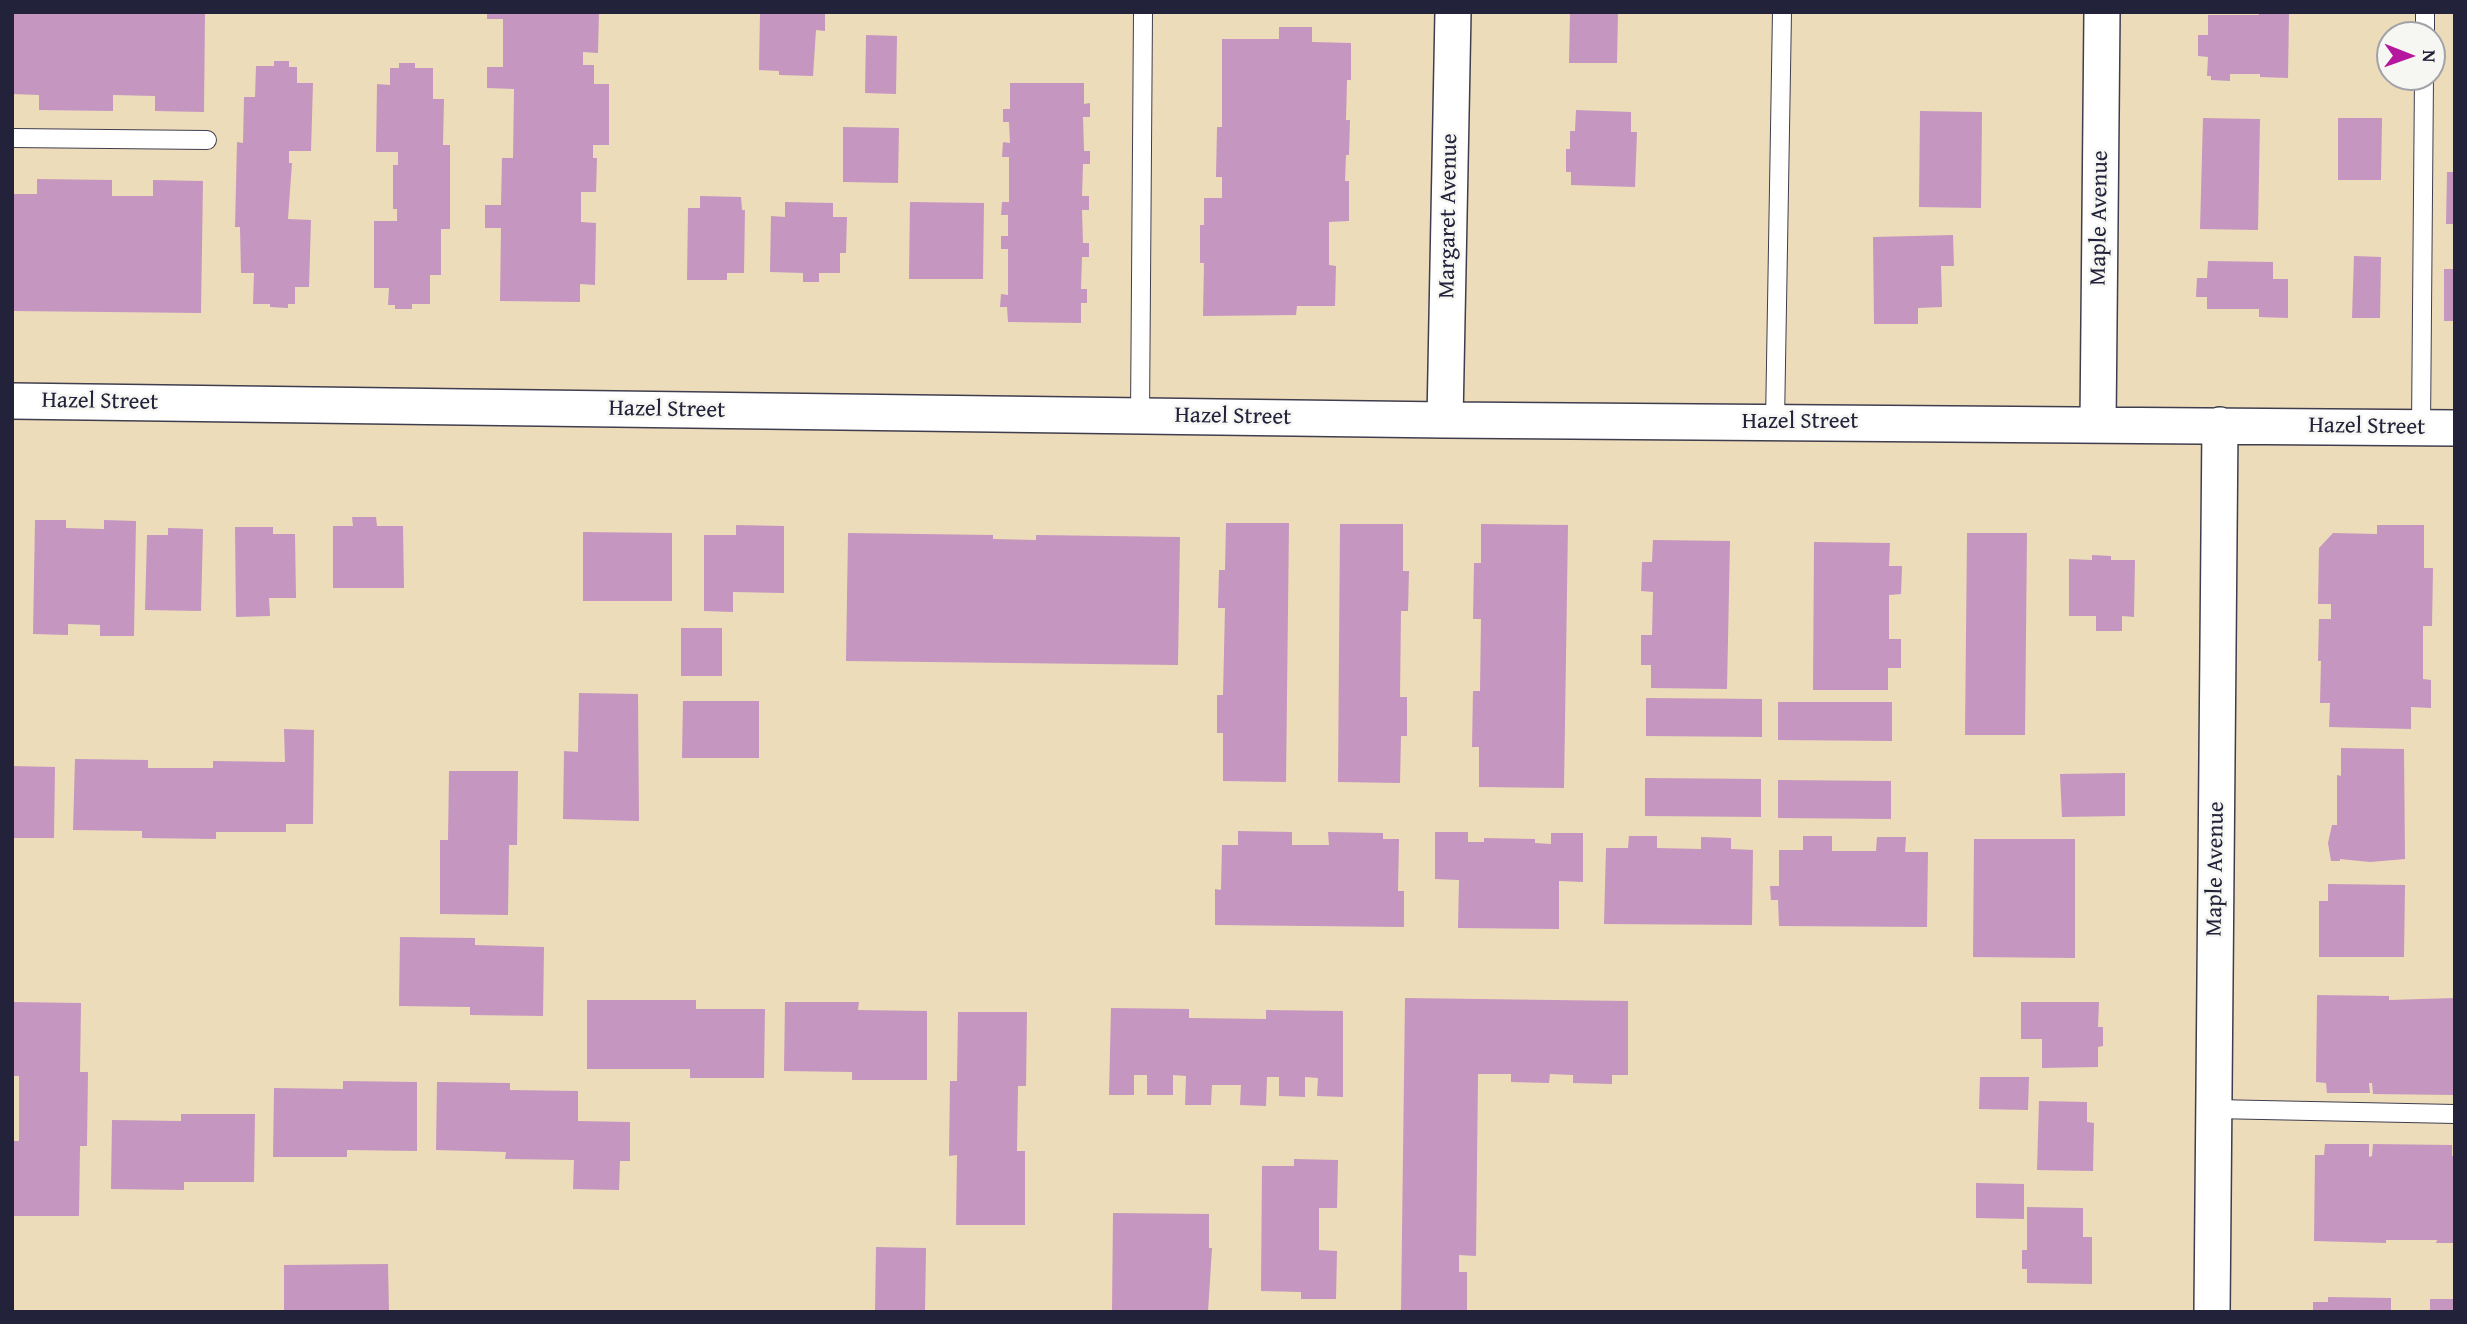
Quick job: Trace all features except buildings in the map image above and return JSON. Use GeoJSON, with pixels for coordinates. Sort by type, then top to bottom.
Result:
{"type":"FeatureCollection","features":[{"type":"Feature","properties":{"kind":"street","name":"Margaret Avenue"},"geometry":{"type":"LineString","coordinates":[[1445,420],[1453,12]]}},
{"type":"Feature","properties":{"kind":"street","name":"Maple Avenue"},"geometry":{"type":"LineString","coordinates":[[2098,424],[2102,12]]}},
{"type":"Feature","properties":{"kind":"street","name":"Hazel Street"},"geometry":{"type":"LineString","coordinates":[[12,401],[1445,420],[2438,428]]}},
{"type":"Feature","properties":{"kind":"street","name":"Maple Avenue"},"geometry":{"type":"LineString","coordinates":[[2212,1312],[2220,425]]}},
{"type":"Feature","properties":{"kind":"lane"},"geometry":{"type":"LineString","coordinates":[[1139,416],[1143,12]]}},
{"type":"Feature","properties":{"kind":"lane"},"geometry":{"type":"LineString","coordinates":[[1775,422],[1782,12]]}},
{"type":"Feature","properties":{"kind":"lane"},"geometry":{"type":"LineString","coordinates":[[2425,91],[2438,428]]}},
{"type":"Feature","properties":{"kind":"lane"},"geometry":{"type":"LineString","coordinates":[[12,138],[207,140]]}},
{"type":"Feature","properties":{"kind":"lane"},"geometry":{"type":"LineString","coordinates":[[2214,1109],[2455,1114]]}}]}
